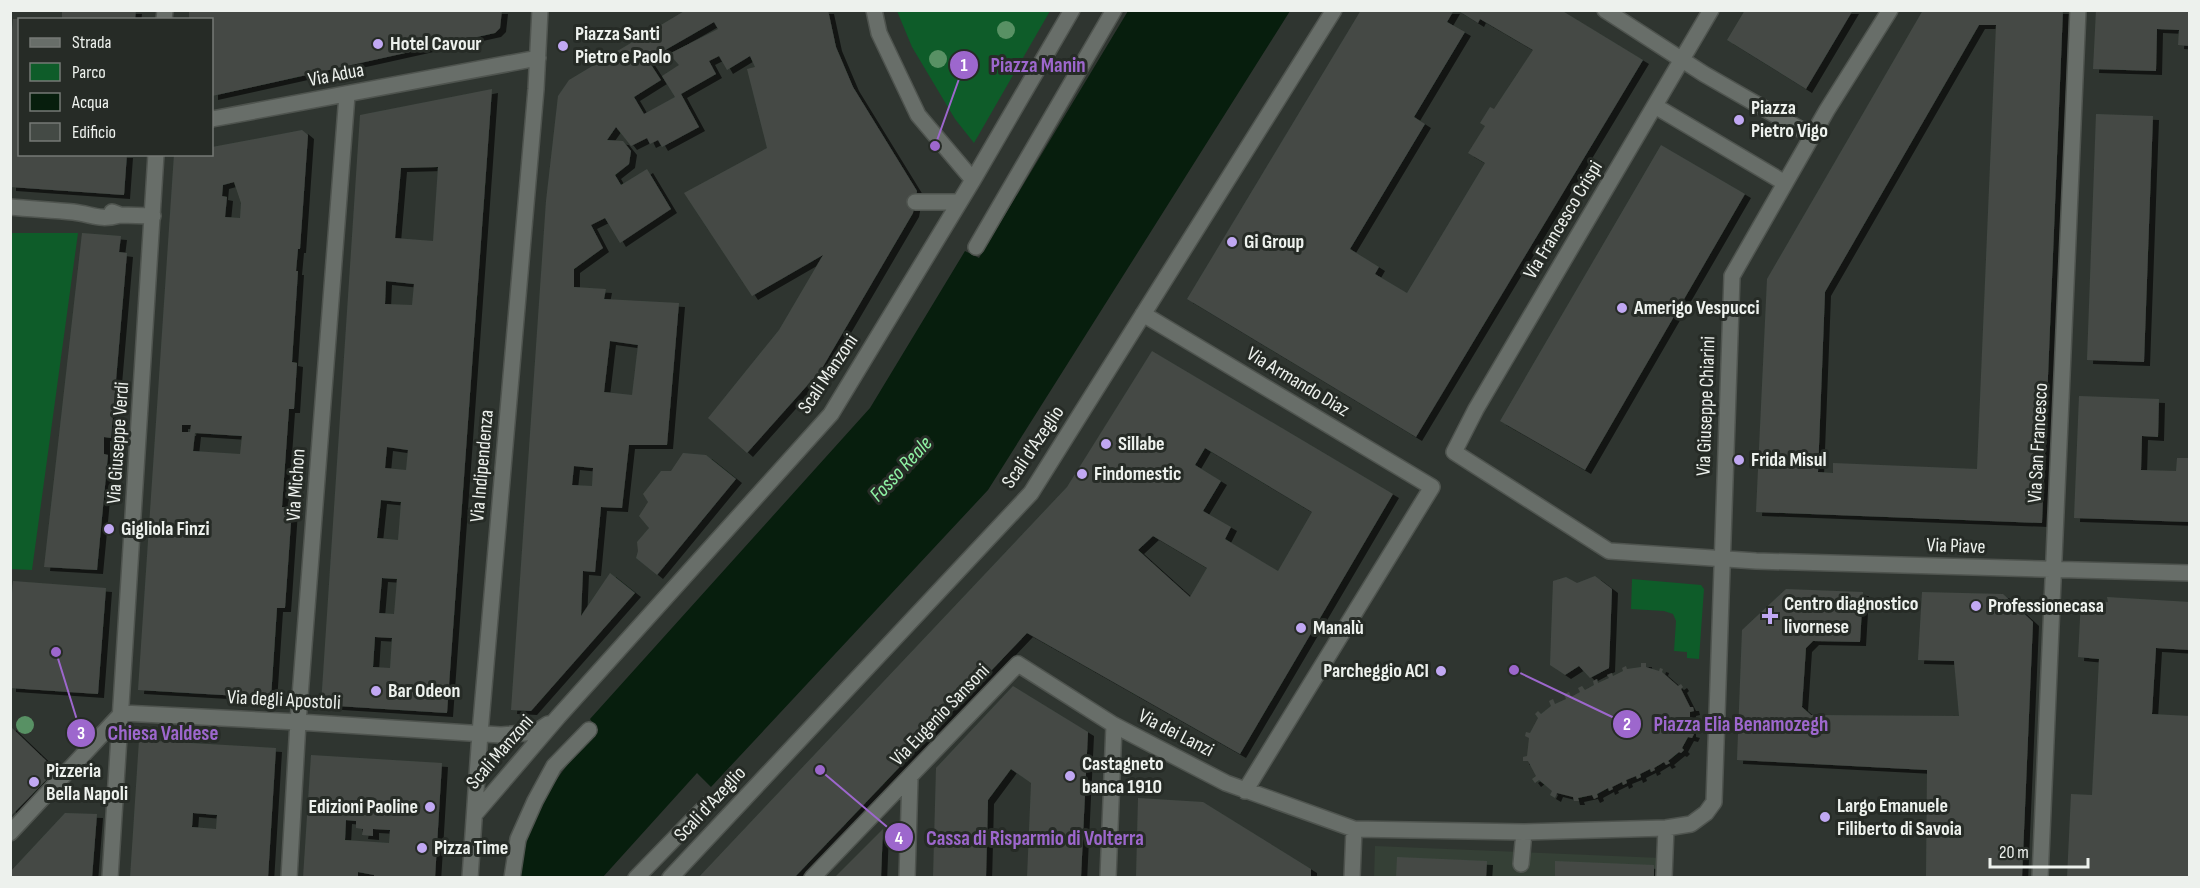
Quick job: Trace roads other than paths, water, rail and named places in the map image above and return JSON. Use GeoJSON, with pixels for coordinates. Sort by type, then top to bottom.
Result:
{"type":"FeatureCollection","features":[{"type":"Feature","properties":{"kind":"street"},"geometry":{"type":"LineString","coordinates":[[538,58],[540,10]]}},
{"type":"Feature","properties":{"kind":"street"},"geometry":{"type":"LineString","coordinates":[[874,10],[879,33],[918,115],[973,180]]}},
{"type":"Feature","properties":{"kind":"street","name":"Scali Manzoni"},"geometry":{"type":"LineString","coordinates":[[475,814],[558,717],[831,414],[973,180],[1072,10]]}},
{"type":"Feature","properties":{"kind":"street"},"geometry":{"type":"LineString","coordinates":[[976,247],[1114,10]]}},
{"type":"Feature","properties":{"kind":"street","name":"Scali d'Azeglio"},"geometry":{"type":"LineString","coordinates":[[670,878],[1031,493],[1334,10]]}},
{"type":"Feature","properties":{"kind":"street"},"geometry":{"type":"LineString","coordinates":[[1605,10],[1704,74],[1812,136]]}},
{"type":"Feature","properties":{"kind":"street","name":"Via Francesco Crispi"},"geometry":{"type":"LineString","coordinates":[[1454,452],[1476,409],[1711,10]]}},
{"type":"Feature","properties":{"kind":"street","name":"Via Giuseppe Chiarini"},"geometry":{"type":"LineString","coordinates":[[1524,832],[1666,828],[1691,824],[1706,813],[1714,802],[1732,276],[1812,136],[1890,10]]}},
{"type":"Feature","properties":{"kind":"street","name":"Via San Francesco"},"geometry":{"type":"LineString","coordinates":[[2040,878],[2078,10]]}},
{"type":"Feature","properties":{"kind":"street","name":"Via Adua"},"geometry":{"type":"LineString","coordinates":[[213,119],[538,58]]}},
{"type":"Feature","properties":{"kind":"street","name":"Via Indipendenza"},"geometry":{"type":"LineString","coordinates":[[470,878],[480,733],[538,58]]}},
{"type":"Feature","properties":{"kind":"street","name":"Via Michon"},"geometry":{"type":"LineString","coordinates":[[289,878],[298,722],[347,95]]}},
{"type":"Feature","properties":{"kind":"street"},"geometry":{"type":"LineString","coordinates":[[1655,106],[1785,183]]}},
{"type":"Feature","properties":{"kind":"street","name":"Via Giuseppe Verdi"},"geometry":{"type":"LineString","coordinates":[[110,878],[156,156]]}},
{"type":"Feature","properties":{"kind":"street"},"geometry":{"type":"LineString","coordinates":[[915,202],[959,202]]}},
{"type":"Feature","properties":{"kind":"street"},"geometry":{"type":"LineString","coordinates":[[10,207],[76,212],[109,218],[120,215],[153,216]]}},
{"type":"Feature","properties":{"kind":"street","name":"Via Armando Diaz"},"geometry":{"type":"LineString","coordinates":[[1143,314],[1432,487],[1245,791]]}},
{"type":"Feature","properties":{"kind":"street","name":"Via Piave"},"geometry":{"type":"LineString","coordinates":[[1454,452],[1609,551],[1768,561],[2190,573]]}},
{"type":"Feature","properties":{"kind":"street","name":"Via Eugenio Sansoni"},"geometry":{"type":"LineString","coordinates":[[812,878],[1018,664],[1114,725]]}},
{"type":"Feature","properties":{"kind":"street"},"geometry":{"type":"LineString","coordinates":[[10,833],[122,713]]}},
{"type":"Feature","properties":{"kind":"street","name":"Via degli Apostoli"},"geometry":{"type":"LineString","coordinates":[[122,713],[480,733]]}},
{"type":"Feature","properties":{"kind":"street","name":"Scali Manzoni"},"geometry":{"type":"LineString","coordinates":[[480,733],[501,735],[536,732],[558,717]]}},
{"type":"Feature","properties":{"kind":"street","name":"Via dei Lanzi"},"geometry":{"type":"LineString","coordinates":[[1108,878],[1114,725],[1226,783],[1354,829],[1524,832]]}},
{"type":"Feature","properties":{"kind":"street"},"geometry":{"type":"LineString","coordinates":[[512,878],[518,839],[535,801],[554,766],[589,729]]}},
{"type":"Feature","properties":{"kind":"street"},"geometry":{"type":"LineString","coordinates":[[907,878],[910,777]]}},
{"type":"Feature","properties":{"kind":"street"},"geometry":{"type":"LineString","coordinates":[[636,878],[709,803]]}},
{"type":"Feature","properties":{"kind":"street"},"geometry":{"type":"LineString","coordinates":[[1664,878],[1666,828]]}},
{"type":"Feature","properties":{"kind":"street"},"geometry":{"type":"LineString","coordinates":[[1352,878],[1354,829]]}},
{"type":"Feature","properties":{"kind":"street"},"geometry":{"type":"LineString","coordinates":[[1521,864],[1524,832]]}},
{"type":"Feature","properties":{"kind":"water","name":"Fosso Reale"},"geometry":{"type":"Polygon","coordinates":[[[1128,11],[1290,11],[988,490],[711,787],[697,773],[603,877],[520,878],[529,833],[546,796],[597,729],[590,719],[870,408],[965,251],[979,258],[1128,11]]]}},
{"type":"Feature","properties":{"kind":"place","name":"Hotel Cavour"},"geometry":{"type":"Point","coordinates":[378,44]}},
{"type":"Feature","properties":{"kind":"place","name":"Piazza Santi Pietro e Paolo"},"geometry":{"type":"Point","coordinates":[563,46]}},
{"type":"Feature","properties":{"kind":"place","name":"Piazza Pietro Vigo"},"geometry":{"type":"Point","coordinates":[1739,120]}},
{"type":"Feature","properties":{"kind":"place","name":"Piazza Manin"},"geometry":{"type":"Point","coordinates":[935,146]}},
{"type":"Feature","properties":{"kind":"place","name":"Gi Group"},"geometry":{"type":"Point","coordinates":[1232,242]}},
{"type":"Feature","properties":{"kind":"place","name":"Amerigo Vespucci"},"geometry":{"type":"Point","coordinates":[1622,308]}},
{"type":"Feature","properties":{"kind":"place","name":"Sillabe"},"geometry":{"type":"Point","coordinates":[1106,444]}},
{"type":"Feature","properties":{"kind":"place","name":"Frida Misul"},"geometry":{"type":"Point","coordinates":[1739,460]}},
{"type":"Feature","properties":{"kind":"place","name":"Findomestic"},"geometry":{"type":"Point","coordinates":[1082,474]}},
{"type":"Feature","properties":{"kind":"place","name":"Gigliola Finzi"},"geometry":{"type":"Point","coordinates":[109,529]}},
{"type":"Feature","properties":{"kind":"place","name":"Professionecasa"},"geometry":{"type":"Point","coordinates":[1976,606]}},
{"type":"Feature","properties":{"kind":"place","name":"Centro diagnostico livornese"},"geometry":{"type":"Point","coordinates":[1770,616]}},
{"type":"Feature","properties":{"kind":"place","name":"Manalù"},"geometry":{"type":"Point","coordinates":[1301,628]}},
{"type":"Feature","properties":{"kind":"place","name":"Chiesa Valdese"},"geometry":{"type":"Point","coordinates":[56,652]}},
{"type":"Feature","properties":{"kind":"place","name":"Piazza Elia Benamozegh"},"geometry":{"type":"Point","coordinates":[1514,670]}},
{"type":"Feature","properties":{"kind":"place","name":"Parcheggio ACI"},"geometry":{"type":"Point","coordinates":[1441,671]}},
{"type":"Feature","properties":{"kind":"place","name":"Bar Odeon"},"geometry":{"type":"Point","coordinates":[376,691]}},
{"type":"Feature","properties":{"kind":"place","name":"Cassa di Risparmio di Volterra"},"geometry":{"type":"Point","coordinates":[820,770]}},
{"type":"Feature","properties":{"kind":"place","name":"Castagneto banca 1910"},"geometry":{"type":"Point","coordinates":[1070,776]}},
{"type":"Feature","properties":{"kind":"place","name":"Pizzeria Bella Napoli"},"geometry":{"type":"Point","coordinates":[34,782]}},
{"type":"Feature","properties":{"kind":"place","name":"Edizioni Paoline"},"geometry":{"type":"Point","coordinates":[430,807]}},
{"type":"Feature","properties":{"kind":"place","name":"Largo Emanuele Filiberto di Savoia"},"geometry":{"type":"Point","coordinates":[1825,817]}},
{"type":"Feature","properties":{"kind":"place","name":"Pizza Time"},"geometry":{"type":"Point","coordinates":[422,848]}}]}
